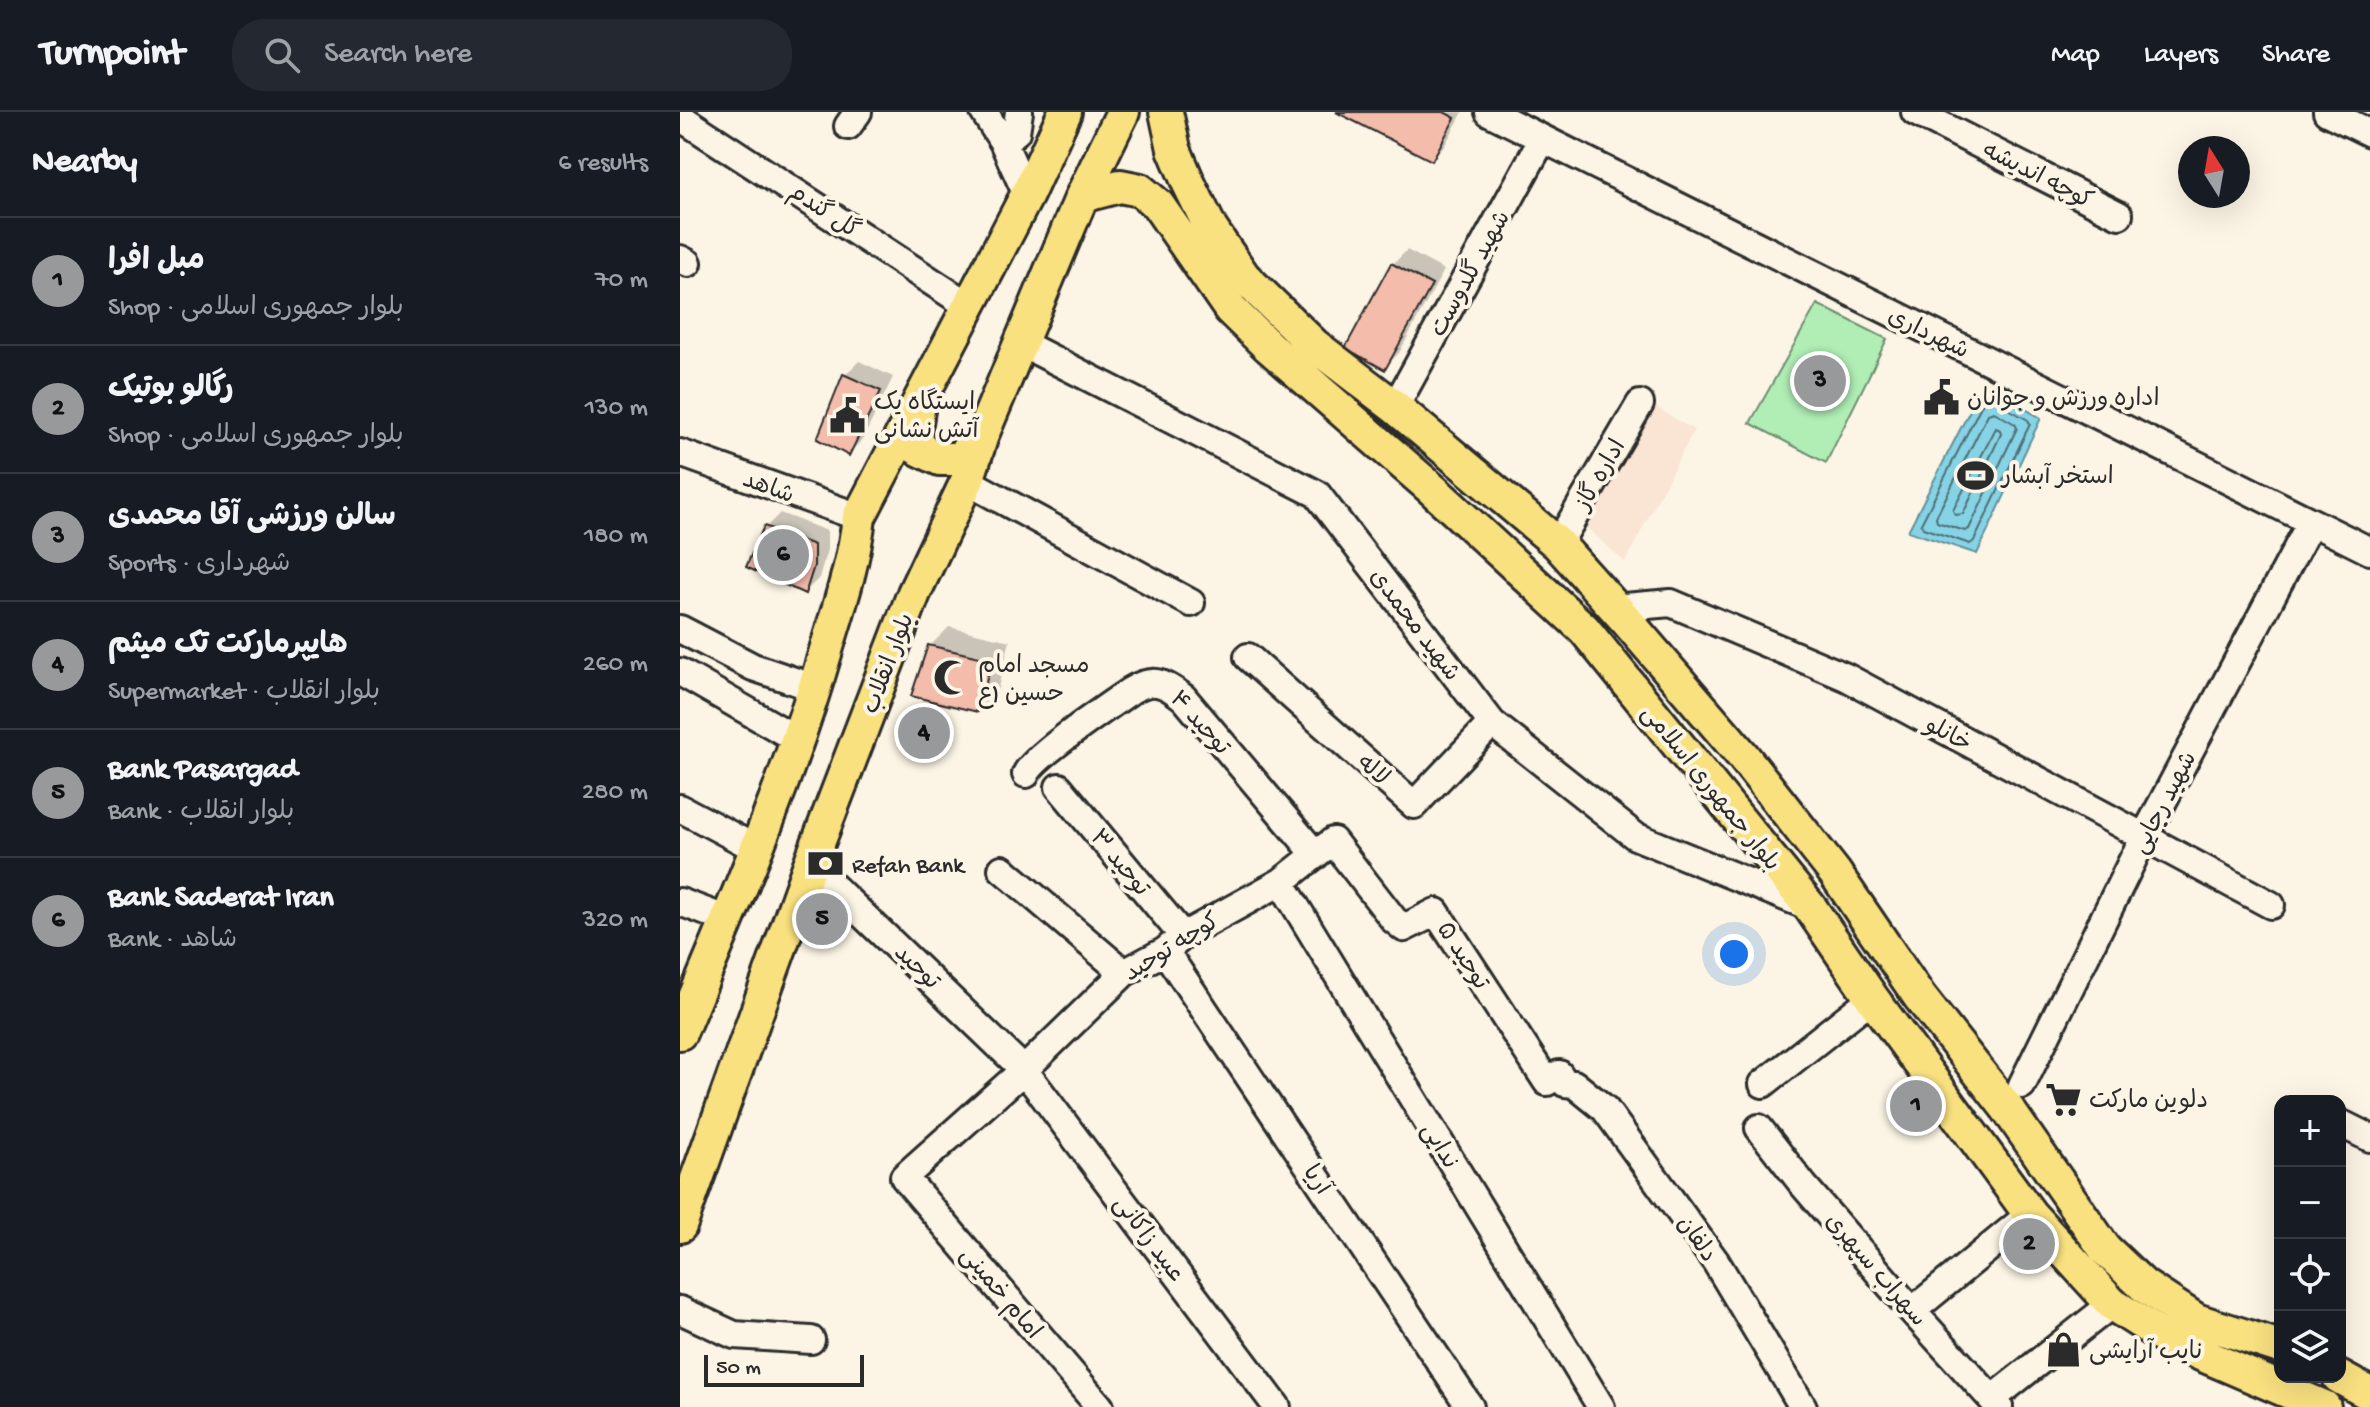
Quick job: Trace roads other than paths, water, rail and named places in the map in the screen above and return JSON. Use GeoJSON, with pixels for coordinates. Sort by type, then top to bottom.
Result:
{"type":"FeatureCollection","features":[{"type":"Feature","properties":{"kind":"main road"},"geometry":{"type":"LineString","coordinates":[[680,1033],[798,740],[855,553],[859,517],[1027,195],[1065,112]]}},
{"type":"Feature","properties":{"kind":"main road","name":"بلوار انقلاب"},"geometry":{"type":"LineString","coordinates":[[680,1226],[692,1171],[914,593],[967,481],[982,435],[1082,196],[1123,112]]}},
{"type":"Feature","properties":{"kind":"main road","name":"بلوار جمهوری اسلامی"},"geometry":{"type":"LineString","coordinates":[[1166,112],[1174,149],[1188,182],[1211,229],[1244,277],[1314,345],[1395,407],[1558,544],[1743,756],[1835,873],[1919,996],[2007,1108],[2105,1249],[2144,1286],[2196,1320],[2274,1345]]}},
{"type":"Feature","properties":{"kind":"main road"},"geometry":{"type":"LineString","coordinates":[[1158,205],[1151,179],[1156,171],[1166,168],[1188,182]]}},
{"type":"Feature","properties":{"kind":"main road","name":"بلوار جمهوری اسلامی"},"geometry":{"type":"LineString","coordinates":[[1082,196],[1120,186],[1140,190],[1158,205],[1230,309],[1584,629],[1810,907],[1880,1010],[2030,1214],[2112,1304],[2168,1340],[2324,1407]]}},
{"type":"Feature","properties":{"kind":"main road"},"geometry":{"type":"LineString","coordinates":[[918,406],[915,429],[917,448],[926,454],[940,459],[959,459],[982,435]]}},
{"type":"Feature","properties":{"kind":"main road"},"geometry":{"type":"LineString","coordinates":[[1880,1010],[1919,996]]}},
{"type":"Feature","properties":{"kind":"main road"},"geometry":{"type":"LineString","coordinates":[[2346,1381],[2370,1394]]}},
{"type":"Feature","properties":{"kind":"street"},"geometry":{"type":"LineString","coordinates":[[984,112],[1003,142],[1027,195]]}},
{"type":"Feature","properties":{"kind":"street"},"geometry":{"type":"LineString","coordinates":[[1003,142],[1016,132],[1019,112]]}},
{"type":"Feature","properties":{"kind":"street","name":"شهرداری"},"geometry":{"type":"LineString","coordinates":[[1489,112],[2370,551]]}},
{"type":"Feature","properties":{"kind":"street","name":"کوچه اندیشه"},"geometry":{"type":"LineString","coordinates":[[1915,112],[2119,215]]}},
{"type":"Feature","properties":{"kind":"street"},"geometry":{"type":"LineString","coordinates":[[2327,112],[2370,133]]}},
{"type":"Feature","properties":{"kind":"street","name":"گل گندم"},"geometry":{"type":"LineString","coordinates":[[680,117],[710,121],[969,306]]}},
{"type":"Feature","properties":{"kind":"street","name":"شهید گلدوست"},"geometry":{"type":"LineString","coordinates":[[1395,407],[1542,140]]}},
{"type":"Feature","properties":{"kind":"street","name":"شهید محمدی"},"geometry":{"type":"LineString","coordinates":[[1021,343],[1317,494],[1492,723],[1635,836],[1810,907]]}},
{"type":"Feature","properties":{"kind":"street","name":"اداره گاز"},"geometry":{"type":"LineString","coordinates":[[1558,544],[1640,404]]}},
{"type":"Feature","properties":{"kind":"street","name":"شاهد"},"geometry":{"type":"LineString","coordinates":[[680,453],[859,517]]}},
{"type":"Feature","properties":{"kind":"street"},"geometry":{"type":"LineString","coordinates":[[967,481],[1191,603]]}},
{"type":"Feature","properties":{"kind":"street","name":"شهید رجایی"},"geometry":{"type":"LineString","coordinates":[[2022,1085],[2143,839],[2311,522]]}},
{"type":"Feature","properties":{"kind":"street","name":"خانلو"},"geometry":{"type":"LineString","coordinates":[[1613,608],[1671,603],[1846,677],[2271,905]]}},
{"type":"Feature","properties":{"kind":"street"},"geometry":{"type":"LineString","coordinates":[[680,629],[753,667],[815,688]]}},
{"type":"Feature","properties":{"kind":"street","name":"لاله"},"geometry":{"type":"LineString","coordinates":[[1248,657],[1414,805],[1492,723]]}},
{"type":"Feature","properties":{"kind":"street"},"geometry":{"type":"LineString","coordinates":[[738,704],[756,694],[760,681],[753,667]]}},
{"type":"Feature","properties":{"kind":"street"},"geometry":{"type":"LineString","coordinates":[[680,672],[798,740]]}},
{"type":"Feature","properties":{"kind":"street","name":"توحید ۴"},"geometry":{"type":"LineString","coordinates":[[1026,774],[1050,750],[1130,691],[1153,682],[1168,685],[1184,698],[1324,848]]}},
{"type":"Feature","properties":{"kind":"street","name":"توحید ۳"},"geometry":{"type":"LineString","coordinates":[[1059,787],[1174,943]]}},
{"type":"Feature","properties":{"kind":"street"},"geometry":{"type":"LineString","coordinates":[[680,808],[755,848]]}},
{"type":"Feature","properties":{"kind":"street","name":"کوچه توحید"},"geometry":{"type":"LineString","coordinates":[[904,1177],[1024,1070],[1124,973],[1281,882],[1324,848]]}},
{"type":"Feature","properties":{"kind":"street","name":"توحید ۵"},"geometry":{"type":"LineString","coordinates":[[1324,848],[1404,928],[1436,912],[1547,1082],[1559,1074],[1565,1083],[1574,1084]]}},
{"type":"Feature","properties":{"kind":"street","name":"توحید"},"geometry":{"type":"LineString","coordinates":[[810,864],[1024,1070]]}},
{"type":"Feature","properties":{"kind":"street"},"geometry":{"type":"LineString","coordinates":[[1002,869],[1124,973]]}},
{"type":"Feature","properties":{"kind":"street","name":"ندایی"},"geometry":{"type":"LineString","coordinates":[[1281,882],[1601,1407]]}},
{"type":"Feature","properties":{"kind":"street"},"geometry":{"type":"LineString","coordinates":[[680,902],[728,920]]}},
{"type":"Feature","properties":{"kind":"street","name":"آریا"},"geometry":{"type":"LineString","coordinates":[[1174,943],[1470,1407]]}},
{"type":"Feature","properties":{"kind":"street"},"geometry":{"type":"LineString","coordinates":[[1763,1084],[1880,1010]]}},
{"type":"Feature","properties":{"kind":"street","name":"عبید زاکانی"},"geometry":{"type":"LineString","coordinates":[[1024,1070],[1277,1407]]}},
{"type":"Feature","properties":{"kind":"street","name":"دلفان"},"geometry":{"type":"LineString","coordinates":[[1574,1084],[1605,1109],[1716,1262],[1803,1407]]}},
{"type":"Feature","properties":{"kind":"street"},"geometry":{"type":"LineString","coordinates":[[2346,1126],[2370,1138]]}},
{"type":"Feature","properties":{"kind":"street","name":"سهراب سپهری"},"geometry":{"type":"LineString","coordinates":[[1759,1128],[1804,1186],[1912,1311],[1996,1402]]}},
{"type":"Feature","properties":{"kind":"street","name":"امام خمینی"},"geometry":{"type":"LineString","coordinates":[[904,1177],[1100,1407]]}},
{"type":"Feature","properties":{"kind":"street"},"geometry":{"type":"LineString","coordinates":[[1912,1311],[2030,1214]]}},
{"type":"Feature","properties":{"kind":"street"},"geometry":{"type":"LineString","coordinates":[[1996,1402],[2112,1304]]}},
{"type":"Feature","properties":{"kind":"street"},"geometry":{"type":"LineString","coordinates":[[680,1310],[734,1335],[811,1340]]}},
{"type":"Feature","properties":{"kind":"water","name":"استخر آبشار"},"geometry":{"type":"Polygon","coordinates":[[[1983,385],[2041,418],[1977,554],[1908,531],[1983,385]]]}},
{"type":"Feature","properties":{"kind":"place","name":"سالن ورزشی آقا محمدی"},"geometry":{"type":"Point","coordinates":[1820,381]}},
{"type":"Feature","properties":{"kind":"place","name":"اداره ورزش و جوانان"},"geometry":{"type":"Point","coordinates":[1941,397]}},
{"type":"Feature","properties":{"kind":"place","name":"ایستگاه یک آتش نشانی"},"geometry":{"type":"Point","coordinates":[848,415]}},
{"type":"Feature","properties":{"kind":"place","name":"استخر آبشار"},"geometry":{"type":"Point","coordinates":[1976,475]}},
{"type":"Feature","properties":{"kind":"place","name":"Bank Saderat Iran"},"geometry":{"type":"Point","coordinates":[783,555]}},
{"type":"Feature","properties":{"kind":"place","name":"مسجد امام حسین (ع"},"geometry":{"type":"Point","coordinates":[952,678]}},
{"type":"Feature","properties":{"kind":"place","name":"هایپرمارکت تک میثم"},"geometry":{"type":"Point","coordinates":[924,733]}},
{"type":"Feature","properties":{"kind":"place","name":"Refah Bank"},"geometry":{"type":"Point","coordinates":[826,864]}},
{"type":"Feature","properties":{"kind":"place","name":"Bank Pasargad"},"geometry":{"type":"Point","coordinates":[822,919]}},
{"type":"Feature","properties":{"kind":"place","name":"دلوین مارکت"},"geometry":{"type":"Point","coordinates":[2063,1099]}},
{"type":"Feature","properties":{"kind":"place","name":"مبل افرا"},"geometry":{"type":"Point","coordinates":[1916,1106]}},
{"type":"Feature","properties":{"kind":"place","name":"رگالو بوتیک"},"geometry":{"type":"Point","coordinates":[2029,1244]}},
{"type":"Feature","properties":{"kind":"place","name":"نایب آرایشی"},"geometry":{"type":"Point","coordinates":[2063,1350]}}]}
